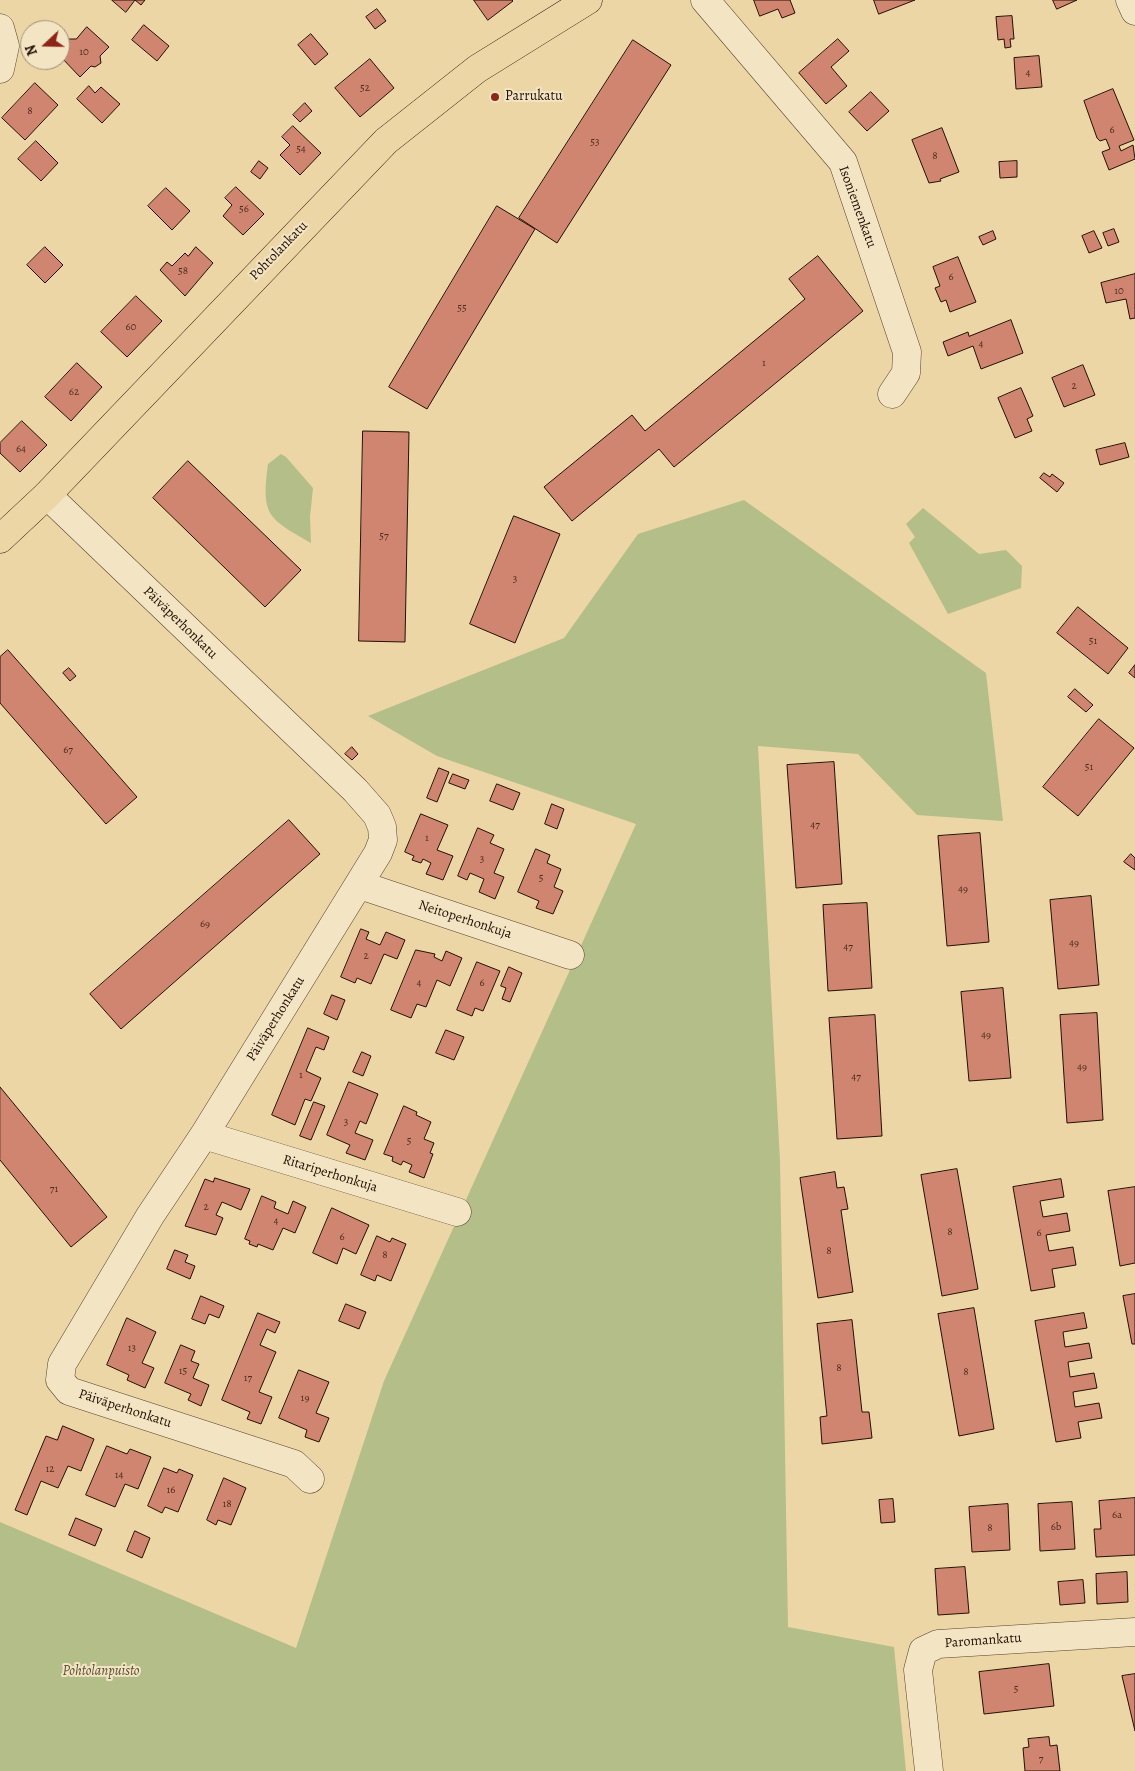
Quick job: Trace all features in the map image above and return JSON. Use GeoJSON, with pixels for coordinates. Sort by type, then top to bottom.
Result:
{"type":"FeatureCollection","features":[{"type":"Feature","properties":{"kind":"main road","name":"Pohtolankatu"},"geometry":{"type":"LineString","coordinates":[[0,539],[47,495],[386,141],[477,69],[587,0]]}},
{"type":"Feature","properties":{"kind":"street","name":"Isoniemenkatu"},"geometry":{"type":"LineString","coordinates":[[705,0],[843,162],[907,352],[906,373],[892,394]]}},
{"type":"Feature","properties":{"kind":"street"},"geometry":{"type":"LineString","coordinates":[[1130,0],[1135,11]]}},
{"type":"Feature","properties":{"kind":"street"},"geometry":{"type":"LineString","coordinates":[[0,28],[5,46],[0,69]]}},
{"type":"Feature","properties":{"kind":"street","name":"Päiväperhonkatu"},"geometry":{"type":"LineString","coordinates":[[47,495],[348,784],[377,815],[383,840],[360,885],[204,1135],[150,1216],[62,1364],[60,1380],[69,1391],[294,1464],[310,1479]]}},
{"type":"Feature","properties":{"kind":"street","name":"Neitoperhonkuja"},"geometry":{"type":"LineString","coordinates":[[360,885],[570,955]]}},
{"type":"Feature","properties":{"kind":"street","name":"Ritariperhonkuja"},"geometry":{"type":"LineString","coordinates":[[204,1135],[457,1212]]}},
{"type":"Feature","properties":{"kind":"street","name":"Paromankatu"},"geometry":{"type":"LineString","coordinates":[[929,1771],[918,1670],[923,1652],[930,1646],[1135,1632]]}},
{"type":"Feature","properties":{"kind":"green space"},"geometry":{"type":"Polygon","coordinates":[[[281,454],[286,457],[313,488],[310,517],[311,543],[277,521],[267,505],[266,481],[268,464],[281,454]]]}},
{"type":"Feature","properties":{"kind":"green space","name":"Pohtolanpuisto"},"geometry":{"type":"Polygon","coordinates":[[[744,500],[986,673],[1003,821],[917,815],[858,754],[758,746],[780,1161],[788,1627],[894,1647],[906,1771],[0,1771],[0,1522],[296,1648],[384,1381],[636,824],[437,756],[368,716],[564,638],[638,534],[744,500]]]}},
{"type":"Feature","properties":{"kind":"green space"},"geometry":{"type":"Polygon","coordinates":[[[923,508],[979,554],[1006,550],[1022,566],[1021,588],[948,614],[909,543],[915,537],[906,524],[923,508]]]}},
{"type":"Feature","properties":{"kind":"building"},"geometry":{"type":"Polygon","coordinates":[[[112,0],[135,0],[126,12],[112,0]]]}},
{"type":"Feature","properties":{"kind":"building"},"geometry":{"type":"Polygon","coordinates":[[[135,0],[145,0],[141,5],[135,0]]]}},
{"type":"Feature","properties":{"kind":"building"},"geometry":{"type":"Polygon","coordinates":[[[474,0],[512,0],[513,1],[488,20],[474,0]]]}},
{"type":"Feature","properties":{"kind":"building"},"geometry":{"type":"Polygon","coordinates":[[[754,0],[790,0],[795,13],[782,18],[778,9],[760,16],[754,0]]]}},
{"type":"Feature","properties":{"kind":"building"},"geometry":{"type":"Polygon","coordinates":[[[874,0],[915,0],[879,14],[874,0]]]}},
{"type":"Feature","properties":{"kind":"building"},"geometry":{"type":"Polygon","coordinates":[[[1053,0],[1077,0],[1057,9],[1053,0]]]}},
{"type":"Feature","properties":{"kind":"building"},"geometry":{"type":"Polygon","coordinates":[[[377,9],[386,21],[375,29],[366,17],[377,9]]]}},
{"type":"Feature","properties":{"kind":"building"},"geometry":{"type":"Polygon","coordinates":[[[1012,16],[1014,39],[1010,39],[1011,47],[1005,48],[1004,39],[998,40],[996,17],[1012,16]]]}},
{"type":"Feature","properties":{"kind":"building"},"geometry":{"type":"Polygon","coordinates":[[[144,25],[169,46],[157,61],[132,40],[144,25]]]}},
{"type":"Feature","properties":{"kind":"building"},"geometry":{"type":"Polygon","coordinates":[[[87,27],[109,47],[100,56],[101,63],[95,67],[91,66],[80,77],[70,66],[70,39],[76,39],[87,27]]]}},
{"type":"Feature","properties":{"kind":"building"},"geometry":{"type":"Polygon","coordinates":[[[311,34],[328,54],[315,65],[298,45],[311,34]]]}},
{"type":"Feature","properties":{"kind":"building"},"geometry":{"type":"Polygon","coordinates":[[[838,39],[849,51],[831,67],[847,86],[826,104],[799,73],[838,39]]]}},
{"type":"Feature","properties":{"kind":"building"},"geometry":{"type":"Polygon","coordinates":[[[633,40],[671,65],[557,243],[519,218],[633,40]]]}},
{"type":"Feature","properties":{"kind":"building"},"geometry":{"type":"Polygon","coordinates":[[[1039,56],[1042,87],[1016,89],[1014,58],[1039,56]]]}},
{"type":"Feature","properties":{"kind":"building"},"geometry":{"type":"Polygon","coordinates":[[[370,59],[394,88],[360,117],[335,88],[370,59]]]}},
{"type":"Feature","properties":{"kind":"building"},"geometry":{"type":"Polygon","coordinates":[[[35,83],[58,105],[25,140],[2,118],[35,83]]]}},
{"type":"Feature","properties":{"kind":"building"},"geometry":{"type":"Polygon","coordinates":[[[89,86],[95,93],[101,87],[120,104],[102,123],[77,99],[89,86]]]}},
{"type":"Feature","properties":{"kind":"building"},"geometry":{"type":"Polygon","coordinates":[[[1113,89],[1134,140],[1119,146],[1121,151],[1133,145],[1135,159],[1109,170],[1102,152],[1110,149],[1106,139],[1100,141],[1097,138],[1084,101],[1113,89]]]}},
{"type":"Feature","properties":{"kind":"building"},"geometry":{"type":"Polygon","coordinates":[[[871,92],[889,111],[867,131],[849,112],[871,92]]]}},
{"type":"Feature","properties":{"kind":"building"},"geometry":{"type":"Polygon","coordinates":[[[305,103],[312,111],[300,122],[293,115],[305,103]]]}},
{"type":"Feature","properties":{"kind":"building"},"geometry":{"type":"Polygon","coordinates":[[[293,126],[321,153],[300,175],[280,155],[290,145],[282,137],[293,126]]]}},
{"type":"Feature","properties":{"kind":"building"},"geometry":{"type":"Polygon","coordinates":[[[942,128],[959,172],[940,179],[941,181],[929,183],[912,140],[942,128]]]}},
{"type":"Feature","properties":{"kind":"building"},"geometry":{"type":"Polygon","coordinates":[[[36,141],[58,163],[41,181],[18,159],[36,141]]]}},
{"type":"Feature","properties":{"kind":"building"},"geometry":{"type":"Polygon","coordinates":[[[259,161],[268,168],[260,179],[251,172],[259,161]]]}},
{"type":"Feature","properties":{"kind":"building"},"geometry":{"type":"Polygon","coordinates":[[[1017,161],[1017,177],[1000,178],[999,162],[1017,161]]]}},
{"type":"Feature","properties":{"kind":"building"},"geometry":{"type":"Polygon","coordinates":[[[236,187],[264,214],[243,235],[223,216],[232,205],[225,198],[236,187]]]}},
{"type":"Feature","properties":{"kind":"building"},"geometry":{"type":"Polygon","coordinates":[[[166,188],[190,211],[172,230],[148,206],[166,188]]]}},
{"type":"Feature","properties":{"kind":"building"},"geometry":{"type":"Polygon","coordinates":[[[497,206],[535,229],[427,409],[389,387],[497,206]]]}},
{"type":"Feature","properties":{"kind":"building"},"geometry":{"type":"Polygon","coordinates":[[[1114,229],[1119,242],[1108,246],[1103,233],[1114,229]]]}},
{"type":"Feature","properties":{"kind":"building"},"geometry":{"type":"Polygon","coordinates":[[[993,231],[996,239],[983,245],[979,237],[993,231]]]}},
{"type":"Feature","properties":{"kind":"building"},"geometry":{"type":"Polygon","coordinates":[[[1094,231],[1102,248],[1089,253],[1082,236],[1094,231]]]}},
{"type":"Feature","properties":{"kind":"building"},"geometry":{"type":"Polygon","coordinates":[[[45,247],[63,265],[45,283],[27,265],[45,247]]]}},
{"type":"Feature","properties":{"kind":"building"},"geometry":{"type":"Polygon","coordinates":[[[196,247],[213,263],[185,296],[160,270],[167,262],[172,266],[185,253],[188,256],[196,247]]]}},
{"type":"Feature","properties":{"kind":"building"},"geometry":{"type":"Polygon","coordinates":[[[818,256],[863,311],[674,467],[659,449],[572,521],[544,487],[632,415],[645,431],[805,299],[789,279],[818,256]]]}},
{"type":"Feature","properties":{"kind":"building"},"geometry":{"type":"Polygon","coordinates":[[[958,257],[976,302],[950,312],[946,300],[941,302],[935,288],[940,286],[933,267],[958,257]]]}},
{"type":"Feature","properties":{"kind":"building"},"geometry":{"type":"Polygon","coordinates":[[[1135,274],[1135,318],[1130,319],[1126,299],[1106,303],[1101,283],[1135,274]]]}},
{"type":"Feature","properties":{"kind":"building"},"geometry":{"type":"Polygon","coordinates":[[[136,296],[162,321],[127,357],[101,332],[136,296]]]}},
{"type":"Feature","properties":{"kind":"building"},"geometry":{"type":"Polygon","coordinates":[[[1011,320],[1023,353],[981,369],[973,346],[948,356],[943,342],[968,332],[969,336],[1011,320]]]}},
{"type":"Feature","properties":{"kind":"building"},"geometry":{"type":"Polygon","coordinates":[[[77,363],[102,387],[71,421],[45,397],[77,363]]]}},
{"type":"Feature","properties":{"kind":"building"},"geometry":{"type":"Polygon","coordinates":[[[1083,365],[1095,395],[1064,407],[1052,378],[1083,365]]]}},
{"type":"Feature","properties":{"kind":"building"},"geometry":{"type":"Polygon","coordinates":[[[1021,388],[1033,416],[1027,419],[1032,431],[1015,438],[998,398],[1021,388]]]}},
{"type":"Feature","properties":{"kind":"building"},"geometry":{"type":"Polygon","coordinates":[[[22,421],[47,445],[20,472],[0,453],[0,443],[22,421]]]}},
{"type":"Feature","properties":{"kind":"building"},"geometry":{"type":"Polygon","coordinates":[[[363,431],[409,432],[405,642],[359,641],[363,431]]]}},
{"type":"Feature","properties":{"kind":"building"},"geometry":{"type":"Polygon","coordinates":[[[1125,443],[1129,457],[1100,465],[1096,450],[1125,443]]]}},
{"type":"Feature","properties":{"kind":"building"},"geometry":{"type":"Polygon","coordinates":[[[188,461],[301,570],[265,607],[153,498],[188,461]]]}},
{"type":"Feature","properties":{"kind":"building"},"geometry":{"type":"Polygon","coordinates":[[[1044,473],[1050,477],[1052,474],[1064,483],[1057,492],[1040,478],[1044,473]]]}},
{"type":"Feature","properties":{"kind":"building"},"geometry":{"type":"Polygon","coordinates":[[[514,516],[560,534],[515,643],[470,624],[514,516]]]}},
{"type":"Feature","properties":{"kind":"building"},"geometry":{"type":"Polygon","coordinates":[[[1078,607],[1128,648],[1108,674],[1057,633],[1078,607]]]}},
{"type":"Feature","properties":{"kind":"building"},"geometry":{"type":"Polygon","coordinates":[[[8,650],[137,797],[106,824],[0,703],[0,657],[8,650]]]}},
{"type":"Feature","properties":{"kind":"building"},"geometry":{"type":"Polygon","coordinates":[[[1135,665],[1135,678],[1129,673],[1135,665]]]}},
{"type":"Feature","properties":{"kind":"building"},"geometry":{"type":"Polygon","coordinates":[[[69,668],[76,676],[70,681],[63,673],[69,668]]]}},
{"type":"Feature","properties":{"kind":"building"},"geometry":{"type":"Polygon","coordinates":[[[1075,689],[1093,705],[1086,712],[1068,697],[1075,689]]]}},
{"type":"Feature","properties":{"kind":"building"},"geometry":{"type":"Polygon","coordinates":[[[1099,719],[1134,748],[1078,816],[1043,787],[1099,719]]]}},
{"type":"Feature","properties":{"kind":"building"},"geometry":{"type":"Polygon","coordinates":[[[352,747],[358,754],[352,760],[345,754],[352,747]]]}},
{"type":"Feature","properties":{"kind":"building"},"geometry":{"type":"Polygon","coordinates":[[[834,762],[842,884],[796,888],[787,765],[834,762]]]}},
{"type":"Feature","properties":{"kind":"building"},"geometry":{"type":"Polygon","coordinates":[[[439,768],[449,772],[437,802],[427,798],[439,768]]]}},
{"type":"Feature","properties":{"kind":"building"},"geometry":{"type":"Polygon","coordinates":[[[453,774],[469,780],[465,789],[449,783],[453,774]]]}},
{"type":"Feature","properties":{"kind":"building"},"geometry":{"type":"Polygon","coordinates":[[[497,784],[520,793],[513,810],[490,801],[497,784]]]}},
{"type":"Feature","properties":{"kind":"building"},"geometry":{"type":"Polygon","coordinates":[[[552,804],[564,809],[557,829],[545,824],[552,804]]]}},
{"type":"Feature","properties":{"kind":"building"},"geometry":{"type":"Polygon","coordinates":[[[421,814],[448,825],[437,850],[453,856],[443,880],[426,874],[431,863],[423,859],[421,863],[412,860],[414,856],[405,852],[421,814]]]}},
{"type":"Feature","properties":{"kind":"building"},"geometry":{"type":"Polygon","coordinates":[[[289,820],[320,854],[121,1029],[90,994],[289,820]]]}},
{"type":"Feature","properties":{"kind":"building"},"geometry":{"type":"Polygon","coordinates":[[[478,828],[494,835],[490,843],[504,849],[494,873],[504,877],[495,899],[479,892],[484,879],[470,873],[467,880],[458,876],[478,828]]]}},
{"type":"Feature","properties":{"kind":"building"},"geometry":{"type":"Polygon","coordinates":[[[980,833],[989,942],[947,946],[938,836],[980,833]]]}},
{"type":"Feature","properties":{"kind":"building"},"geometry":{"type":"Polygon","coordinates":[[[536,849],[550,855],[547,863],[561,869],[554,887],[563,891],[553,914],[536,908],[539,901],[518,892],[536,849]]]}},
{"type":"Feature","properties":{"kind":"building"},"geometry":{"type":"Polygon","coordinates":[[[1131,854],[1135,858],[1135,870],[1124,862],[1131,854]]]}},
{"type":"Feature","properties":{"kind":"building"},"geometry":{"type":"Polygon","coordinates":[[[1091,896],[1099,985],[1058,989],[1050,900],[1091,896]]]}},
{"type":"Feature","properties":{"kind":"building"},"geometry":{"type":"Polygon","coordinates":[[[867,903],[872,988],[828,991],[823,905],[867,903]]]}},
{"type":"Feature","properties":{"kind":"building"},"geometry":{"type":"Polygon","coordinates":[[[361,929],[369,932],[366,939],[380,945],[386,932],[405,940],[397,959],[384,954],[371,984],[357,978],[355,983],[341,977],[361,929]]]}},
{"type":"Feature","properties":{"kind":"building"},"geometry":{"type":"Polygon","coordinates":[[[416,950],[435,954],[434,957],[442,961],[446,951],[462,958],[450,986],[437,980],[426,1007],[417,1004],[411,1018],[391,1010],[416,950]]]}},
{"type":"Feature","properties":{"kind":"building"},"geometry":{"type":"Polygon","coordinates":[[[477,962],[500,971],[483,1011],[475,1008],[472,1016],[457,1010],[477,962]]]}},
{"type":"Feature","properties":{"kind":"building"},"geometry":{"type":"Polygon","coordinates":[[[509,967],[522,973],[510,1002],[502,999],[506,988],[501,986],[509,967]]]}},
{"type":"Feature","properties":{"kind":"building"},"geometry":{"type":"Polygon","coordinates":[[[1003,988],[1011,1078],[969,1081],[961,992],[1003,988]]]}},
{"type":"Feature","properties":{"kind":"building"},"geometry":{"type":"Polygon","coordinates":[[[332,995],[345,1000],[337,1020],[324,1014],[332,995]]]}},
{"type":"Feature","properties":{"kind":"building"},"geometry":{"type":"Polygon","coordinates":[[[1097,1013],[1103,1120],[1067,1123],[1060,1015],[1097,1013]]]}},
{"type":"Feature","properties":{"kind":"building"},"geometry":{"type":"Polygon","coordinates":[[[875,1015],[882,1136],[837,1139],[829,1018],[875,1015]]]}},
{"type":"Feature","properties":{"kind":"building"},"geometry":{"type":"Polygon","coordinates":[[[308,1028],[329,1037],[324,1050],[316,1047],[306,1071],[321,1078],[311,1101],[305,1099],[295,1125],[272,1115],[308,1028]]]}},
{"type":"Feature","properties":{"kind":"building"},"geometry":{"type":"Polygon","coordinates":[[[446,1030],[464,1037],[454,1060],[436,1053],[446,1030]]]}},
{"type":"Feature","properties":{"kind":"building"},"geometry":{"type":"Polygon","coordinates":[[[362,1052],[371,1056],[363,1076],[353,1072],[362,1052]]]}},
{"type":"Feature","properties":{"kind":"building"},"geometry":{"type":"Polygon","coordinates":[[[349,1082],[378,1094],[366,1124],[360,1121],[355,1133],[373,1140],[365,1160],[346,1153],[350,1145],[327,1135],[349,1082]]]}},
{"type":"Feature","properties":{"kind":"building"},"geometry":{"type":"Polygon","coordinates":[[[0,1087],[107,1217],[71,1247],[0,1160],[0,1087]]]}},
{"type":"Feature","properties":{"kind":"building"},"geometry":{"type":"Polygon","coordinates":[[[314,1102],[325,1106],[311,1140],[300,1136],[314,1102]]]}},
{"type":"Feature","properties":{"kind":"building"},"geometry":{"type":"Polygon","coordinates":[[[404,1106],[417,1112],[416,1115],[431,1122],[424,1139],[434,1143],[430,1153],[433,1154],[424,1178],[409,1172],[412,1165],[403,1161],[401,1165],[392,1161],[393,1157],[384,1154],[404,1106]]]}},
{"type":"Feature","properties":{"kind":"building"},"geometry":{"type":"Polygon","coordinates":[[[957,1169],[978,1289],[942,1296],[921,1175],[957,1169]]]}},
{"type":"Feature","properties":{"kind":"building"},"geometry":{"type":"Polygon","coordinates":[[[835,1172],[837,1188],[844,1187],[848,1209],[841,1210],[853,1292],[818,1298],[800,1178],[835,1172]]]}},
{"type":"Feature","properties":{"kind":"building"},"geometry":{"type":"Polygon","coordinates":[[[215,1178],[250,1189],[241,1210],[222,1202],[216,1215],[223,1218],[216,1235],[185,1226],[205,1179],[213,1182],[215,1178]]]}},
{"type":"Feature","properties":{"kind":"building"},"geometry":{"type":"Polygon","coordinates":[[[1061,1179],[1064,1197],[1040,1201],[1043,1217],[1067,1213],[1070,1231],[1046,1235],[1049,1251],[1073,1247],[1076,1265],[1052,1269],[1055,1287],[1031,1291],[1013,1187],[1061,1179]]]}},
{"type":"Feature","properties":{"kind":"building"},"geometry":{"type":"Polygon","coordinates":[[[1135,1187],[1135,1263],[1120,1266],[1108,1191],[1135,1187]]]}},
{"type":"Feature","properties":{"kind":"building"},"geometry":{"type":"Polygon","coordinates":[[[262,1196],[276,1202],[274,1208],[288,1214],[293,1201],[306,1207],[295,1233],[283,1228],[273,1250],[258,1244],[257,1247],[249,1244],[250,1241],[245,1239],[262,1196]]]}},
{"type":"Feature","properties":{"kind":"building"},"geometry":{"type":"Polygon","coordinates":[[[332,1208],[369,1225],[356,1254],[343,1248],[337,1264],[313,1253],[332,1208]]]}},
{"type":"Feature","properties":{"kind":"building"},"geometry":{"type":"Polygon","coordinates":[[[377,1236],[390,1242],[392,1238],[406,1244],[391,1281],[377,1275],[375,1281],[361,1275],[377,1236]]]}},
{"type":"Feature","properties":{"kind":"building"},"geometry":{"type":"Polygon","coordinates":[[[175,1250],[188,1255],[185,1262],[195,1266],[190,1279],[167,1269],[175,1250]]]}},
{"type":"Feature","properties":{"kind":"building"},"geometry":{"type":"Polygon","coordinates":[[[1135,1294],[1135,1344],[1132,1344],[1123,1296],[1135,1294]]]}},
{"type":"Feature","properties":{"kind":"building"},"geometry":{"type":"Polygon","coordinates":[[[201,1296],[224,1306],[219,1318],[209,1314],[205,1324],[192,1319],[201,1296]]]}},
{"type":"Feature","properties":{"kind":"building"},"geometry":{"type":"Polygon","coordinates":[[[346,1304],[366,1312],[359,1329],[339,1321],[346,1304]]]}},
{"type":"Feature","properties":{"kind":"building"},"geometry":{"type":"Polygon","coordinates":[[[974,1308],[994,1429],[959,1436],[938,1314],[974,1308]]]}},
{"type":"Feature","properties":{"kind":"building"},"geometry":{"type":"Polygon","coordinates":[[[258,1313],[280,1322],[275,1333],[267,1329],[260,1345],[276,1352],[259,1392],[272,1397],[261,1424],[247,1419],[250,1412],[222,1400],[258,1313]]]}},
{"type":"Feature","properties":{"kind":"building"},"geometry":{"type":"Polygon","coordinates":[[[1084,1313],[1087,1328],[1063,1332],[1065,1347],[1089,1343],[1092,1358],[1068,1362],[1070,1377],[1094,1373],[1097,1388],[1073,1392],[1075,1407],[1099,1403],[1102,1418],[1078,1422],[1081,1438],[1056,1442],[1035,1321],[1084,1313]]]}},
{"type":"Feature","properties":{"kind":"building"},"geometry":{"type":"Polygon","coordinates":[[[127,1318],[156,1332],[142,1363],[154,1368],[145,1388],[127,1380],[129,1375],[107,1365],[127,1318]]]}},
{"type":"Feature","properties":{"kind":"building"},"geometry":{"type":"Polygon","coordinates":[[[852,1320],[862,1412],[869,1412],[872,1438],[822,1444],[820,1417],[827,1416],[817,1324],[852,1320]]]}},
{"type":"Feature","properties":{"kind":"building"},"geometry":{"type":"Polygon","coordinates":[[[181,1345],[195,1351],[191,1361],[199,1364],[193,1378],[209,1385],[201,1406],[188,1400],[191,1394],[165,1383],[181,1345]]]}},
{"type":"Feature","properties":{"kind":"building"},"geometry":{"type":"Polygon","coordinates":[[[299,1370],[329,1382],[316,1413],[329,1418],[319,1442],[305,1437],[307,1430],[279,1418],[299,1370]]]}},
{"type":"Feature","properties":{"kind":"building"},"geometry":{"type":"Polygon","coordinates":[[[63,1426],[94,1439],[81,1471],[68,1466],[58,1488],[41,1481],[27,1515],[15,1510],[46,1436],[57,1440],[63,1426]]]}},
{"type":"Feature","properties":{"kind":"building"},"geometry":{"type":"Polygon","coordinates":[[[107,1446],[127,1454],[130,1449],[151,1457],[138,1489],[125,1484],[115,1507],[86,1495],[107,1446]]]}},
{"type":"Feature","properties":{"kind":"building"},"geometry":{"type":"Polygon","coordinates":[[[164,1468],[177,1473],[179,1469],[193,1475],[178,1512],[165,1507],[162,1513],[148,1506],[164,1468]]]}},
{"type":"Feature","properties":{"kind":"building"},"geometry":{"type":"Polygon","coordinates":[[[224,1478],[246,1488],[231,1525],[218,1520],[216,1525],[207,1520],[224,1478]]]}},
{"type":"Feature","properties":{"kind":"building"},"geometry":{"type":"Polygon","coordinates":[[[1135,1498],[1135,1555],[1096,1557],[1094,1529],[1101,1529],[1099,1501],[1135,1498]]]}},
{"type":"Feature","properties":{"kind":"building"},"geometry":{"type":"Polygon","coordinates":[[[893,1499],[895,1522],[881,1523],[879,1500],[893,1499]]]}},
{"type":"Feature","properties":{"kind":"building"},"geometry":{"type":"Polygon","coordinates":[[[1072,1502],[1075,1549],[1040,1551],[1038,1504],[1072,1502]]]}},
{"type":"Feature","properties":{"kind":"building"},"geometry":{"type":"Polygon","coordinates":[[[1008,1504],[1010,1550],[972,1552],[969,1507],[1008,1504]]]}},
{"type":"Feature","properties":{"kind":"building"},"geometry":{"type":"Polygon","coordinates":[[[76,1518],[102,1529],[95,1546],[69,1535],[76,1518]]]}},
{"type":"Feature","properties":{"kind":"building"},"geometry":{"type":"Polygon","coordinates":[[[135,1531],[150,1538],[142,1558],[127,1551],[135,1531]]]}},
{"type":"Feature","properties":{"kind":"building"},"geometry":{"type":"Polygon","coordinates":[[[965,1567],[969,1613],[938,1615],[935,1569],[965,1567]]]}},
{"type":"Feature","properties":{"kind":"building"},"geometry":{"type":"Polygon","coordinates":[[[1127,1572],[1128,1602],[1097,1604],[1096,1574],[1127,1572]]]}},
{"type":"Feature","properties":{"kind":"building"},"geometry":{"type":"Polygon","coordinates":[[[1083,1580],[1085,1603],[1060,1605],[1058,1582],[1083,1580]]]}},
{"type":"Feature","properties":{"kind":"building"},"geometry":{"type":"Polygon","coordinates":[[[1049,1664],[1054,1706],[984,1714],[979,1672],[1049,1664]]]}},
{"type":"Feature","properties":{"kind":"building"},"geometry":{"type":"Polygon","coordinates":[[[1135,1674],[1135,1731],[1122,1676],[1135,1674]]]}},
{"type":"Feature","properties":{"kind":"building"},"geometry":{"type":"Polygon","coordinates":[[[1049,1737],[1050,1746],[1057,1745],[1060,1771],[1025,1771],[1023,1748],[1029,1747],[1028,1739],[1049,1737]]]}},
{"type":"Feature","properties":{"kind":"place","name":"Parrukatu"},"geometry":{"type":"Point","coordinates":[495,97]}}]}
